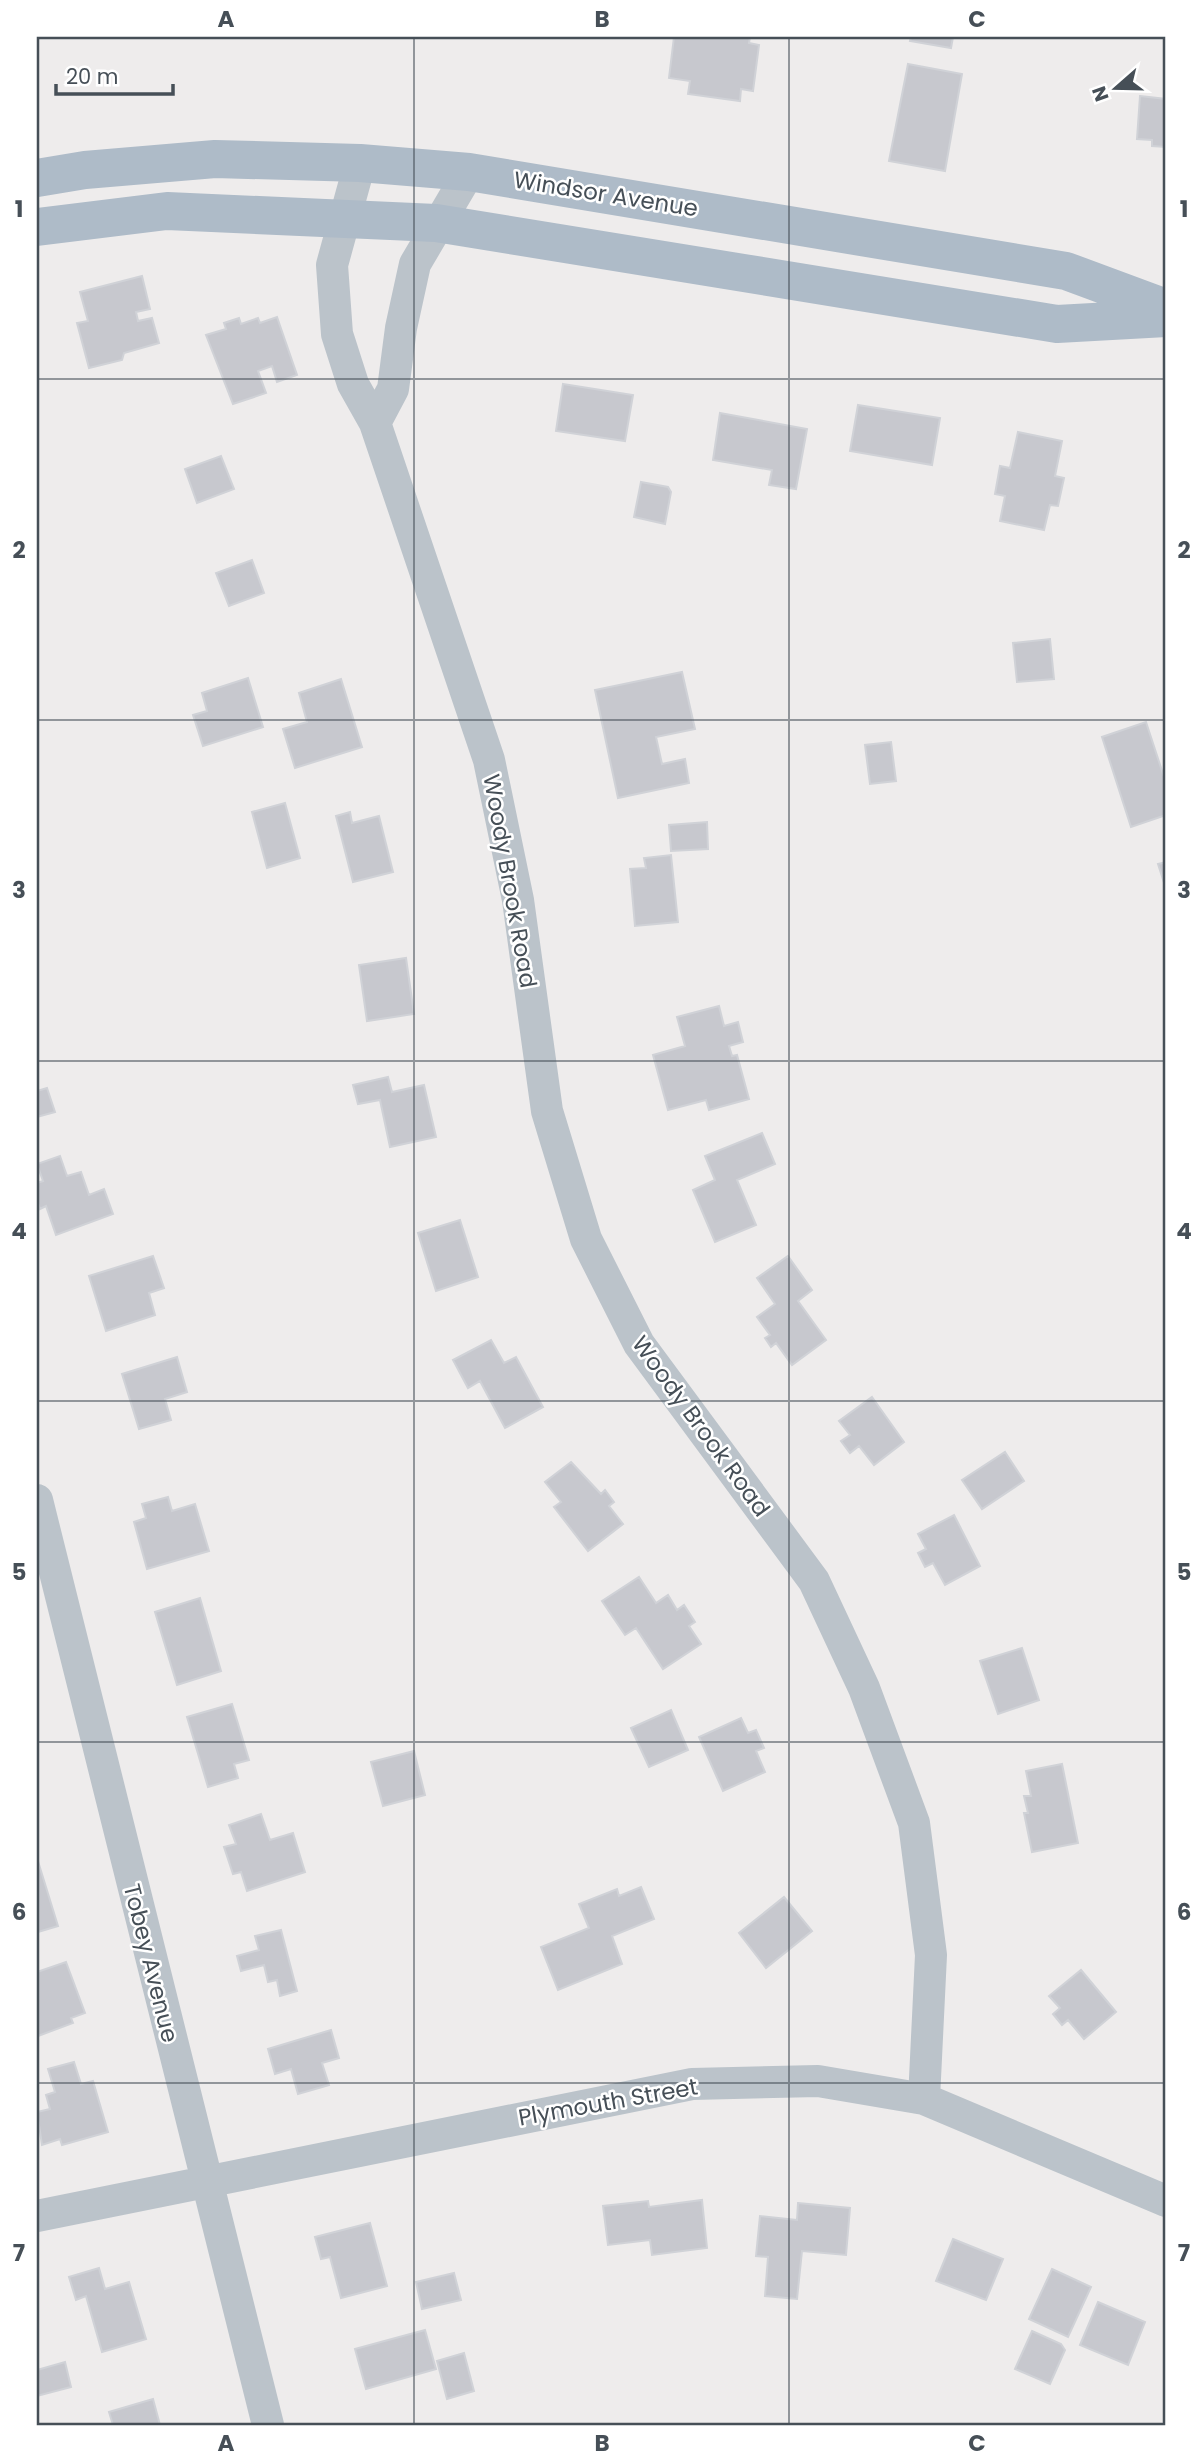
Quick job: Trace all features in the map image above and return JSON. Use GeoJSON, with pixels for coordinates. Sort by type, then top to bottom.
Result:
{"type":"FeatureCollection","features":[{"type":"Feature","properties":{"kind":"main road","name":"Windsor Avenue"},"geometry":{"type":"LineString","coordinates":[[37,178],[85,170],[215,159],[360,163],[469,172],[1066,271],[1166,308]]}},
{"type":"Feature","properties":{"kind":"main road"},"geometry":{"type":"LineString","coordinates":[[37,227],[166,211],[436,223],[1057,324],[1166,318]]}},
{"type":"Feature","properties":{"kind":"street","name":"Woody Brook Road"},"geometry":{"type":"LineString","coordinates":[[360,163],[332,265],[337,334],[353,384],[374,423],[489,760],[518,900],[547,1111],[586,1239],[639,1344],[814,1581],[864,1688],[914,1823],[931,1955],[924,2099]]}},
{"type":"Feature","properties":{"kind":"street"},"geometry":{"type":"LineString","coordinates":[[374,423],[393,389],[401,328],[415,264],[436,223],[469,172]]}},
{"type":"Feature","properties":{"kind":"street","name":"Tobey Avenue"},"geometry":{"type":"LineString","coordinates":[[37,1500],[204,2180],[268,2425]]}},
{"type":"Feature","properties":{"kind":"street","name":"Plymouth Street"},"geometry":{"type":"LineString","coordinates":[[37,2216],[204,2180],[692,2084],[818,2081],[924,2099],[1166,2201]]}},
{"type":"Feature","properties":{"kind":"building"},"geometry":{"type":"Polygon","coordinates":[[[674,37],[750,37],[749,43],[759,45],[753,91],[741,89],[740,101],[688,94],[690,81],[669,78],[674,37]]]}},
{"type":"Feature","properties":{"kind":"building"},"geometry":{"type":"Polygon","coordinates":[[[911,37],[953,37],[951,48],[910,41],[911,37]]]}},
{"type":"Feature","properties":{"kind":"building"},"geometry":{"type":"Polygon","coordinates":[[[908,64],[962,74],[945,171],[889,161],[908,64]]]}},
{"type":"Feature","properties":{"kind":"building"},"geometry":{"type":"Polygon","coordinates":[[[1140,96],[1166,99],[1166,147],[1152,146],[1152,140],[1137,139],[1140,96]]]}},
{"type":"Feature","properties":{"kind":"building"},"geometry":{"type":"Polygon","coordinates":[[[142,276],[150,309],[136,312],[138,321],[152,318],[159,343],[124,353],[122,360],[89,368],[77,323],[88,321],[80,292],[142,276]]]}},
{"type":"Feature","properties":{"kind":"building"},"geometry":{"type":"Polygon","coordinates":[[[277,317],[297,375],[277,382],[272,366],[258,371],[266,393],[233,404],[206,335],[226,329],[224,323],[239,318],[241,324],[258,318],[260,323],[277,317]]]}},
{"type":"Feature","properties":{"kind":"building"},"geometry":{"type":"Polygon","coordinates":[[[563,384],[633,395],[625,441],[556,431],[563,384]]]}},
{"type":"Feature","properties":{"kind":"building"},"geometry":{"type":"Polygon","coordinates":[[[858,405],[940,418],[932,465],[850,451],[858,405]]]}},
{"type":"Feature","properties":{"kind":"building"},"geometry":{"type":"Polygon","coordinates":[[[720,413],[807,429],[796,489],[769,485],[772,470],[713,460],[720,413]]]}},
{"type":"Feature","properties":{"kind":"building"},"geometry":{"type":"Polygon","coordinates":[[[1018,432],[1062,441],[1055,476],[1064,478],[1058,506],[1050,505],[1044,530],[1000,521],[1005,496],[995,494],[1000,466],[1010,468],[1018,432]]]}},
{"type":"Feature","properties":{"kind":"building"},"geometry":{"type":"Polygon","coordinates":[[[221,456],[234,489],[197,503],[185,469],[221,456]]]}},
{"type":"Feature","properties":{"kind":"building"},"geometry":{"type":"Polygon","coordinates":[[[641,482],[668,487],[671,492],[665,524],[634,517],[641,482]]]}},
{"type":"Feature","properties":{"kind":"building"},"geometry":{"type":"Polygon","coordinates":[[[252,560],[264,593],[229,606],[216,573],[252,560]]]}},
{"type":"Feature","properties":{"kind":"building"},"geometry":{"type":"Polygon","coordinates":[[[1050,639],[1054,679],[1017,682],[1013,643],[1050,639]]]}},
{"type":"Feature","properties":{"kind":"building"},"geometry":{"type":"Polygon","coordinates":[[[682,672],[695,729],[656,737],[662,764],[685,759],[689,783],[618,798],[595,690],[682,672]]]}},
{"type":"Feature","properties":{"kind":"building"},"geometry":{"type":"Polygon","coordinates":[[[248,678],[263,727],[203,746],[193,715],[207,711],[202,693],[248,678]]]}},
{"type":"Feature","properties":{"kind":"building"},"geometry":{"type":"Polygon","coordinates":[[[341,679],[362,747],[295,768],[283,729],[307,722],[299,693],[341,679]]]}},
{"type":"Feature","properties":{"kind":"building"},"geometry":{"type":"Polygon","coordinates":[[[1146,722],[1166,783],[1166,815],[1131,827],[1102,737],[1146,722]]]}},
{"type":"Feature","properties":{"kind":"building"},"geometry":{"type":"Polygon","coordinates":[[[891,742],[896,781],[870,784],[865,745],[891,742]]]}},
{"type":"Feature","properties":{"kind":"building"},"geometry":{"type":"Polygon","coordinates":[[[285,803],[300,858],[267,868],[252,812],[285,803]]]}},
{"type":"Feature","properties":{"kind":"building"},"geometry":{"type":"Polygon","coordinates":[[[350,812],[352,823],[379,816],[393,872],[353,882],[336,816],[350,812]]]}},
{"type":"Feature","properties":{"kind":"building"},"geometry":{"type":"Polygon","coordinates":[[[707,822],[708,849],[671,851],[669,825],[707,822]]]}},
{"type":"Feature","properties":{"kind":"building"},"geometry":{"type":"Polygon","coordinates":[[[671,855],[678,922],[635,926],[630,869],[646,868],[644,858],[671,855]]]}},
{"type":"Feature","properties":{"kind":"building"},"geometry":{"type":"Polygon","coordinates":[[[1166,862],[1166,889],[1158,864],[1166,862]]]}},
{"type":"Feature","properties":{"kind":"building"},"geometry":{"type":"Polygon","coordinates":[[[406,958],[414,1014],[367,1021],[359,965],[406,958]]]}},
{"type":"Feature","properties":{"kind":"building"},"geometry":{"type":"Polygon","coordinates":[[[719,1006],[724,1026],[738,1022],[743,1042],[729,1046],[732,1056],[737,1055],[749,1099],[709,1110],[706,1100],[668,1110],[653,1055],[685,1046],[677,1017],[719,1006]]]}},
{"type":"Feature","properties":{"kind":"building"},"geometry":{"type":"Polygon","coordinates":[[[388,1077],[392,1092],[424,1085],[436,1137],[390,1147],[380,1100],[358,1104],[353,1085],[388,1077]]]}},
{"type":"Feature","properties":{"kind":"building"},"geometry":{"type":"Polygon","coordinates":[[[47,1088],[55,1112],[37,1117],[37,1091],[47,1088]]]}},
{"type":"Feature","properties":{"kind":"building"},"geometry":{"type":"Polygon","coordinates":[[[762,1133],[775,1164],[737,1180],[756,1225],[715,1242],[693,1190],[715,1180],[705,1156],[762,1133]]]}},
{"type":"Feature","properties":{"kind":"building"},"geometry":{"type":"Polygon","coordinates":[[[60,1156],[67,1176],[81,1172],[89,1195],[104,1189],[113,1214],[56,1235],[46,1206],[40,1209],[37,1200],[37,1183],[43,1181],[37,1164],[60,1156]]]}},
{"type":"Feature","properties":{"kind":"building"},"geometry":{"type":"Polygon","coordinates":[[[460,1220],[478,1277],[436,1291],[418,1233],[460,1220]]]}},
{"type":"Feature","properties":{"kind":"building"},"geometry":{"type":"Polygon","coordinates":[[[153,1256],[164,1288],[149,1293],[155,1315],[106,1331],[89,1276],[153,1256]]]}},
{"type":"Feature","properties":{"kind":"building"},"geometry":{"type":"Polygon","coordinates":[[[788,1256],[812,1290],[798,1301],[826,1340],[792,1365],[776,1343],[771,1347],[765,1338],[770,1335],[757,1317],[775,1304],[757,1278],[788,1256]]]}},
{"type":"Feature","properties":{"kind":"building"},"geometry":{"type":"Polygon","coordinates":[[[491,1340],[504,1363],[516,1357],[543,1407],[505,1428],[480,1381],[468,1388],[453,1360],[491,1340]]]}},
{"type":"Feature","properties":{"kind":"building"},"geometry":{"type":"Polygon","coordinates":[[[177,1357],[187,1392],[165,1399],[171,1420],[139,1429],[122,1374],[177,1357]]]}},
{"type":"Feature","properties":{"kind":"building"},"geometry":{"type":"Polygon","coordinates":[[[872,1397],[904,1442],[874,1465],[859,1446],[850,1453],[841,1441],[850,1435],[839,1421],[872,1397]]]}},
{"type":"Feature","properties":{"kind":"building"},"geometry":{"type":"Polygon","coordinates":[[[1005,1452],[1024,1481],[982,1509],[962,1480],[1005,1452]]]}},
{"type":"Feature","properties":{"kind":"building"},"geometry":{"type":"Polygon","coordinates":[[[571,1462],[601,1494],[605,1490],[614,1502],[609,1506],[623,1524],[588,1551],[554,1507],[561,1502],[545,1482],[571,1462]]]}},
{"type":"Feature","properties":{"kind":"building"},"geometry":{"type":"Polygon","coordinates":[[[168,1497],[172,1511],[195,1504],[209,1551],[147,1569],[134,1522],[146,1518],[142,1504],[168,1497]]]}},
{"type":"Feature","properties":{"kind":"building"},"geometry":{"type":"Polygon","coordinates":[[[954,1515],[980,1566],[945,1585],[933,1563],[925,1567],[918,1553],[926,1549],[918,1534],[954,1515]]]}},
{"type":"Feature","properties":{"kind":"building"},"geometry":{"type":"Polygon","coordinates":[[[639,1577],[656,1603],[668,1595],[677,1610],[684,1605],[695,1622],[689,1626],[701,1644],[663,1669],[636,1628],[625,1635],[602,1601],[639,1577]]]}},
{"type":"Feature","properties":{"kind":"building"},"geometry":{"type":"Polygon","coordinates":[[[200,1598],[221,1671],[177,1685],[155,1612],[200,1598]]]}},
{"type":"Feature","properties":{"kind":"building"},"geometry":{"type":"Polygon","coordinates":[[[1022,1648],[1039,1700],[998,1714],[980,1661],[1022,1648]]]}},
{"type":"Feature","properties":{"kind":"building"},"geometry":{"type":"Polygon","coordinates":[[[232,1704],[249,1760],[234,1764],[238,1778],[208,1787],[187,1717],[232,1704]]]}},
{"type":"Feature","properties":{"kind":"building"},"geometry":{"type":"Polygon","coordinates":[[[671,1710],[688,1750],[649,1767],[631,1728],[671,1710]]]}},
{"type":"Feature","properties":{"kind":"building"},"geometry":{"type":"Polygon","coordinates":[[[741,1718],[748,1733],[756,1730],[764,1748],[756,1751],[765,1772],[723,1791],[699,1737],[741,1718]]]}},
{"type":"Feature","properties":{"kind":"building"},"geometry":{"type":"Polygon","coordinates":[[[414,1751],[425,1795],[383,1806],[371,1762],[414,1751]]]}},
{"type":"Feature","properties":{"kind":"building"},"geometry":{"type":"Polygon","coordinates":[[[1062,1764],[1078,1843],[1032,1852],[1024,1813],[1028,1813],[1024,1796],[1031,1796],[1026,1771],[1062,1764]]]}},
{"type":"Feature","properties":{"kind":"building"},"geometry":{"type":"Polygon","coordinates":[[[261,1814],[270,1840],[293,1833],[305,1872],[247,1891],[241,1872],[233,1874],[224,1847],[236,1844],[229,1825],[261,1814]]]}},
{"type":"Feature","properties":{"kind":"building"},"geometry":{"type":"Polygon","coordinates":[[[37,1858],[58,1926],[38,1932],[37,1929],[37,1858]]]}},
{"type":"Feature","properties":{"kind":"building"},"geometry":{"type":"Polygon","coordinates":[[[641,1887],[654,1919],[612,1936],[622,1964],[558,1990],[541,1947],[589,1928],[579,1904],[617,1889],[619,1896],[641,1887]]]}},
{"type":"Feature","properties":{"kind":"building"},"geometry":{"type":"Polygon","coordinates":[[[784,1897],[812,1931],[766,1968],[739,1933],[784,1897]]]}},
{"type":"Feature","properties":{"kind":"building"},"geometry":{"type":"Polygon","coordinates":[[[281,1930],[297,1991],[280,1996],[277,1980],[268,1982],[264,1965],[241,1971],[237,1956],[259,1950],[255,1936],[281,1930]]]}},
{"type":"Feature","properties":{"kind":"building"},"geometry":{"type":"Polygon","coordinates":[[[66,1962],[85,2013],[71,2018],[73,2023],[38,2036],[37,1972],[66,1962]]]}},
{"type":"Feature","properties":{"kind":"building"},"geometry":{"type":"Polygon","coordinates":[[[1081,1970],[1116,2012],[1084,2039],[1068,2020],[1062,2025],[1053,2014],[1060,2008],[1049,1996],[1081,1970]]]}},
{"type":"Feature","properties":{"kind":"building"},"geometry":{"type":"Polygon","coordinates":[[[331,2030],[339,2058],[322,2063],[329,2085],[298,2094],[291,2069],[275,2074],[268,2049],[331,2030]]]}},
{"type":"Feature","properties":{"kind":"building"},"geometry":{"type":"Polygon","coordinates":[[[74,2062],[81,2084],[93,2081],[108,2132],[62,2145],[60,2139],[42,2145],[37,2112],[50,2109],[46,2095],[55,2092],[48,2069],[74,2062]]]}},
{"type":"Feature","properties":{"kind":"building"},"geometry":{"type":"Polygon","coordinates":[[[702,2200],[707,2248],[652,2255],[650,2240],[608,2245],[603,2206],[648,2201],[649,2207],[702,2200]]]}},
{"type":"Feature","properties":{"kind":"building"},"geometry":{"type":"Polygon","coordinates":[[[798,2203],[850,2208],[846,2255],[802,2251],[797,2299],[765,2296],[768,2257],[756,2256],[760,2216],[797,2220],[798,2203]]]}},
{"type":"Feature","properties":{"kind":"building"},"geometry":{"type":"Polygon","coordinates":[[[370,2223],[387,2286],[341,2298],[330,2257],[321,2259],[315,2237],[370,2223]]]}},
{"type":"Feature","properties":{"kind":"building"},"geometry":{"type":"Polygon","coordinates":[[[953,2239],[1003,2259],[986,2300],[936,2281],[953,2239]]]}},
{"type":"Feature","properties":{"kind":"building"},"geometry":{"type":"Polygon","coordinates":[[[99,2268],[105,2289],[129,2282],[146,2339],[102,2352],[86,2296],[76,2300],[69,2277],[99,2268]]]}},
{"type":"Feature","properties":{"kind":"building"},"geometry":{"type":"Polygon","coordinates":[[[1052,2269],[1091,2287],[1068,2337],[1029,2319],[1052,2269]]]}},
{"type":"Feature","properties":{"kind":"building"},"geometry":{"type":"Polygon","coordinates":[[[454,2273],[461,2300],[422,2309],[416,2282],[454,2273]]]}},
{"type":"Feature","properties":{"kind":"building"},"geometry":{"type":"Polygon","coordinates":[[[1098,2302],[1145,2322],[1128,2365],[1080,2345],[1098,2302]]]}},
{"type":"Feature","properties":{"kind":"building"},"geometry":{"type":"Polygon","coordinates":[[[425,2330],[436,2369],[366,2389],[355,2349],[425,2330]]]}},
{"type":"Feature","properties":{"kind":"building"},"geometry":{"type":"Polygon","coordinates":[[[1032,2331],[1061,2344],[1065,2350],[1050,2384],[1015,2369],[1032,2331]]]}},
{"type":"Feature","properties":{"kind":"building"},"geometry":{"type":"Polygon","coordinates":[[[464,2353],[474,2391],[447,2399],[437,2361],[464,2353]]]}},
{"type":"Feature","properties":{"kind":"building"},"geometry":{"type":"Polygon","coordinates":[[[65,2362],[71,2387],[37,2396],[37,2370],[65,2362]]]}},
{"type":"Feature","properties":{"kind":"building"},"geometry":{"type":"Polygon","coordinates":[[[153,2399],[160,2425],[113,2425],[109,2412],[153,2399]]]}}]}
